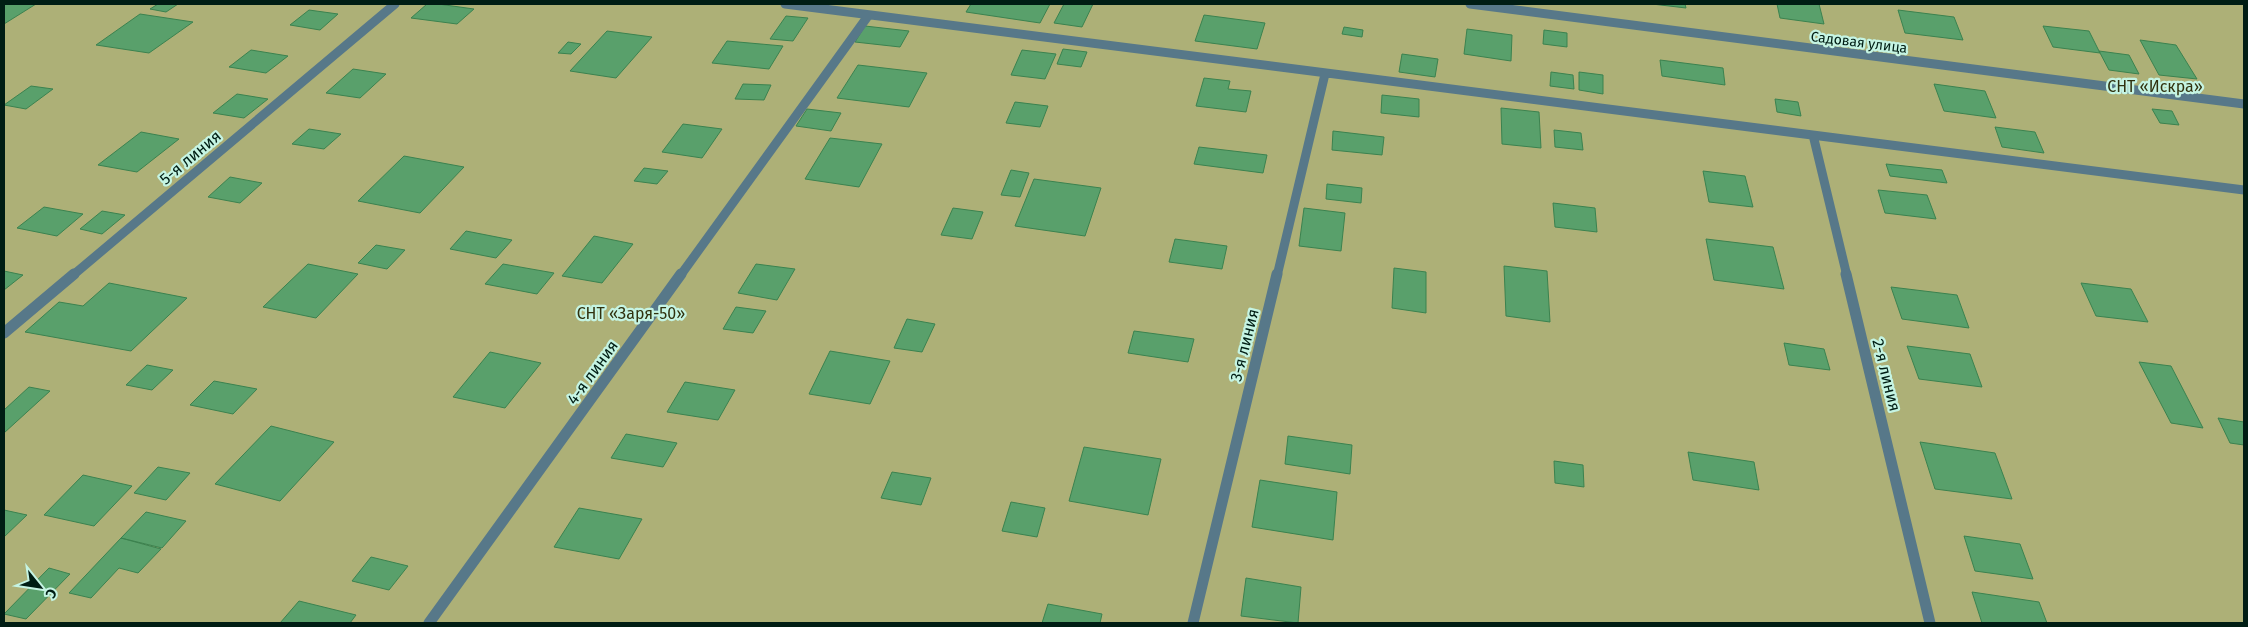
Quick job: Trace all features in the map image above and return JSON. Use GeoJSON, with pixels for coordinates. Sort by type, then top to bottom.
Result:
{"type":"FeatureCollection","features":[{"type":"Feature","properties":{"kind":"street","name":"5-я линия"},"geometry":{"type":"LineString","coordinates":[[4,333],[395,4]]}},
{"type":"Feature","properties":{"kind":"street"},"geometry":{"type":"LineString","coordinates":[[784,4],[2244,190]]}},
{"type":"Feature","properties":{"kind":"street","name":"Садовая улица"},"geometry":{"type":"LineString","coordinates":[[1470,4],[2244,104]]}},
{"type":"Feature","properties":{"kind":"street","name":"4-я линия"},"geometry":{"type":"LineString","coordinates":[[429,623],[868,16]]}},
{"type":"Feature","properties":{"kind":"street","name":"3-я линия"},"geometry":{"type":"LineString","coordinates":[[1193,623],[1325,74]]}},
{"type":"Feature","properties":{"kind":"street","name":"2-я линия"},"geometry":{"type":"LineString","coordinates":[[1813,134],[1930,623]]}},
{"type":"Feature","properties":{"kind":"green space","name":"СНТ «Заря-50»"},"geometry":{"type":"Polygon","coordinates":[[[4,4],[2244,4],[2244,623],[4,623],[4,4]]]}},
{"type":"Feature","properties":{"kind":"building"},"geometry":{"type":"Polygon","coordinates":[[[4,4],[36,4],[4,24],[4,4]]]}},
{"type":"Feature","properties":{"kind":"building"},"geometry":{"type":"Polygon","coordinates":[[[158,4],[178,4],[166,12],[150,9],[158,4]]]}},
{"type":"Feature","properties":{"kind":"building"},"geometry":{"type":"Polygon","coordinates":[[[427,4],[474,9],[457,24],[411,18],[427,4]]]}},
{"type":"Feature","properties":{"kind":"building"},"geometry":{"type":"Polygon","coordinates":[[[971,4],[1050,4],[1040,23],[966,12],[971,4]]]}},
{"type":"Feature","properties":{"kind":"building"},"geometry":{"type":"Polygon","coordinates":[[[1064,4],[1093,4],[1082,27],[1054,23],[1064,4]]]}},
{"type":"Feature","properties":{"kind":"building"},"geometry":{"type":"Polygon","coordinates":[[[1652,4],[1685,4],[1686,8],[1652,4]]]}},
{"type":"Feature","properties":{"kind":"building"},"geometry":{"type":"Polygon","coordinates":[[[1777,4],[1819,4],[1824,24],[1780,18],[1777,4]]]}},
{"type":"Feature","properties":{"kind":"building"},"geometry":{"type":"Polygon","coordinates":[[[309,10],[338,14],[320,30],[290,25],[309,10]]]}},
{"type":"Feature","properties":{"kind":"building"},"geometry":{"type":"Polygon","coordinates":[[[1898,10],[1954,17],[1963,40],[1905,33],[1898,10]]]}},
{"type":"Feature","properties":{"kind":"building"},"geometry":{"type":"Polygon","coordinates":[[[140,14],[193,22],[149,53],[96,45],[140,14]]]}},
{"type":"Feature","properties":{"kind":"building"},"geometry":{"type":"Polygon","coordinates":[[[1204,15],[1265,23],[1257,49],[1195,41],[1204,15]]]}},
{"type":"Feature","properties":{"kind":"building"},"geometry":{"type":"Polygon","coordinates":[[[786,16],[808,18],[793,41],[770,39],[786,16]]]}},
{"type":"Feature","properties":{"kind":"building"},"geometry":{"type":"Polygon","coordinates":[[[865,26],[909,31],[900,47],[855,42],[865,26]]]}},
{"type":"Feature","properties":{"kind":"building"},"geometry":{"type":"Polygon","coordinates":[[[2043,26],[2089,31],[2100,53],[2053,47],[2043,26]]]}},
{"type":"Feature","properties":{"kind":"building"},"geometry":{"type":"Polygon","coordinates":[[[1344,27],[1363,30],[1362,37],[1342,34],[1344,27]]]}},
{"type":"Feature","properties":{"kind":"building"},"geometry":{"type":"Polygon","coordinates":[[[1467,29],[1512,35],[1511,61],[1464,54],[1467,29]]]}},
{"type":"Feature","properties":{"kind":"building"},"geometry":{"type":"Polygon","coordinates":[[[1544,30],[1567,33],[1567,47],[1543,44],[1544,30]]]}},
{"type":"Feature","properties":{"kind":"building"},"geometry":{"type":"Polygon","coordinates":[[[607,31],[652,37],[616,78],[570,71],[607,31]]]}},
{"type":"Feature","properties":{"kind":"building"},"geometry":{"type":"Polygon","coordinates":[[[2140,40],[2176,45],[2197,79],[2159,75],[2140,40]]]}},
{"type":"Feature","properties":{"kind":"building"},"geometry":{"type":"Polygon","coordinates":[[[727,41],[783,46],[769,69],[712,63],[727,41]]]}},
{"type":"Feature","properties":{"kind":"building"},"geometry":{"type":"Polygon","coordinates":[[[568,42],[581,44],[571,54],[558,53],[568,42]]]}},
{"type":"Feature","properties":{"kind":"building"},"geometry":{"type":"Polygon","coordinates":[[[1063,49],[1087,52],[1081,67],[1057,64],[1063,49]]]}},
{"type":"Feature","properties":{"kind":"building"},"geometry":{"type":"Polygon","coordinates":[[[251,50],[288,56],[266,73],[229,67],[251,50]]]}},
{"type":"Feature","properties":{"kind":"building"},"geometry":{"type":"Polygon","coordinates":[[[1022,50],[1056,54],[1045,79],[1011,75],[1022,50]]]}},
{"type":"Feature","properties":{"kind":"building"},"geometry":{"type":"Polygon","coordinates":[[[2099,51],[2129,55],[2139,74],[2109,70],[2099,51]]]}},
{"type":"Feature","properties":{"kind":"building"},"geometry":{"type":"Polygon","coordinates":[[[1402,54],[1438,59],[1435,77],[1399,72],[1402,54]]]}},
{"type":"Feature","properties":{"kind":"building"},"geometry":{"type":"Polygon","coordinates":[[[1660,60],[1723,68],[1725,85],[1662,76],[1660,60]]]}},
{"type":"Feature","properties":{"kind":"building"},"geometry":{"type":"Polygon","coordinates":[[[858,65],[927,73],[909,107],[837,98],[858,65]]]}},
{"type":"Feature","properties":{"kind":"building"},"geometry":{"type":"Polygon","coordinates":[[[353,69],[386,74],[360,98],[326,93],[353,69]]]}},
{"type":"Feature","properties":{"kind":"building"},"geometry":{"type":"Polygon","coordinates":[[[1551,72],[1573,75],[1574,89],[1550,86],[1551,72]]]}},
{"type":"Feature","properties":{"kind":"building"},"geometry":{"type":"Polygon","coordinates":[[[1579,72],[1603,75],[1603,94],[1579,90],[1579,72]]]}},
{"type":"Feature","properties":{"kind":"building"},"geometry":{"type":"Polygon","coordinates":[[[1204,78],[1230,81],[1228,89],[1251,91],[1246,112],[1196,106],[1204,78]]]}},
{"type":"Feature","properties":{"kind":"building"},"geometry":{"type":"Polygon","coordinates":[[[743,84],[771,85],[764,100],[735,99],[743,84]]]}},
{"type":"Feature","properties":{"kind":"building"},"geometry":{"type":"Polygon","coordinates":[[[1934,84],[1985,91],[1996,118],[1944,111],[1934,84]]]}},
{"type":"Feature","properties":{"kind":"building"},"geometry":{"type":"Polygon","coordinates":[[[31,86],[53,89],[26,109],[4,105],[31,86]]]}},
{"type":"Feature","properties":{"kind":"building"},"geometry":{"type":"Polygon","coordinates":[[[237,94],[268,99],[244,118],[213,113],[237,94]]]}},
{"type":"Feature","properties":{"kind":"building"},"geometry":{"type":"Polygon","coordinates":[[[1382,95],[1419,99],[1419,117],[1381,113],[1382,95]]]}},
{"type":"Feature","properties":{"kind":"building"},"geometry":{"type":"Polygon","coordinates":[[[1775,99],[1798,102],[1801,116],[1777,112],[1775,99]]]}},
{"type":"Feature","properties":{"kind":"building"},"geometry":{"type":"Polygon","coordinates":[[[1015,102],[1048,106],[1040,127],[1006,123],[1015,102]]]}},
{"type":"Feature","properties":{"kind":"building"},"geometry":{"type":"Polygon","coordinates":[[[1501,108],[1539,112],[1541,148],[1502,144],[1501,108]]]}},
{"type":"Feature","properties":{"kind":"building"},"geometry":{"type":"Polygon","coordinates":[[[807,109],[841,113],[831,131],[796,126],[807,109]]]}},
{"type":"Feature","properties":{"kind":"building"},"geometry":{"type":"Polygon","coordinates":[[[2152,109],[2172,111],[2179,125],[2160,123],[2152,109]]]}},
{"type":"Feature","properties":{"kind":"building"},"geometry":{"type":"Polygon","coordinates":[[[683,124],[722,129],[702,158],[662,152],[683,124]]]}},
{"type":"Feature","properties":{"kind":"building"},"geometry":{"type":"Polygon","coordinates":[[[1995,127],[2035,132],[2044,153],[2002,147],[1995,127]]]}},
{"type":"Feature","properties":{"kind":"building"},"geometry":{"type":"Polygon","coordinates":[[[309,129],[341,134],[324,149],[292,144],[309,129]]]}},
{"type":"Feature","properties":{"kind":"building"},"geometry":{"type":"Polygon","coordinates":[[[1554,130],[1581,133],[1583,150],[1555,147],[1554,130]]]}},
{"type":"Feature","properties":{"kind":"building"},"geometry":{"type":"Polygon","coordinates":[[[1333,131],[1384,137],[1382,155],[1332,150],[1333,131]]]}},
{"type":"Feature","properties":{"kind":"building"},"geometry":{"type":"Polygon","coordinates":[[[141,132],[179,139],[137,172],[98,165],[141,132]]]}},
{"type":"Feature","properties":{"kind":"building"},"geometry":{"type":"Polygon","coordinates":[[[830,138],[882,144],[859,187],[805,179],[830,138]]]}},
{"type":"Feature","properties":{"kind":"building"},"geometry":{"type":"Polygon","coordinates":[[[1199,147],[1267,155],[1263,173],[1194,164],[1199,147]]]}},
{"type":"Feature","properties":{"kind":"building"},"geometry":{"type":"Polygon","coordinates":[[[404,156],[464,167],[420,213],[358,201],[404,156]]]}},
{"type":"Feature","properties":{"kind":"building"},"geometry":{"type":"Polygon","coordinates":[[[1886,164],[1942,170],[1947,183],[1890,176],[1886,164]]]}},
{"type":"Feature","properties":{"kind":"building"},"geometry":{"type":"Polygon","coordinates":[[[644,168],[668,171],[657,184],[634,181],[644,168]]]}},
{"type":"Feature","properties":{"kind":"building"},"geometry":{"type":"Polygon","coordinates":[[[1011,170],[1029,173],[1020,197],[1001,195],[1011,170]]]}},
{"type":"Feature","properties":{"kind":"building"},"geometry":{"type":"Polygon","coordinates":[[[1703,171],[1745,176],[1753,207],[1709,202],[1703,171]]]}},
{"type":"Feature","properties":{"kind":"building"},"geometry":{"type":"Polygon","coordinates":[[[230,177],[262,183],[240,203],[208,197],[230,177]]]}},
{"type":"Feature","properties":{"kind":"building"},"geometry":{"type":"Polygon","coordinates":[[[1034,179],[1101,188],[1085,236],[1015,226],[1034,179]]]}},
{"type":"Feature","properties":{"kind":"building"},"geometry":{"type":"Polygon","coordinates":[[[1327,184],[1362,188],[1361,203],[1326,199],[1327,184]]]}},
{"type":"Feature","properties":{"kind":"building"},"geometry":{"type":"Polygon","coordinates":[[[1878,190],[1927,195],[1936,219],[1885,213],[1878,190]]]}},
{"type":"Feature","properties":{"kind":"building"},"geometry":{"type":"Polygon","coordinates":[[[1553,203],[1595,208],[1597,232],[1555,227],[1553,203]]]}},
{"type":"Feature","properties":{"kind":"building"},"geometry":{"type":"Polygon","coordinates":[[[44,207],[83,214],[57,236],[17,228],[44,207]]]}},
{"type":"Feature","properties":{"kind":"building"},"geometry":{"type":"Polygon","coordinates":[[[953,208],[983,212],[972,239],[941,235],[953,208]]]}},
{"type":"Feature","properties":{"kind":"building"},"geometry":{"type":"Polygon","coordinates":[[[1304,208],[1345,213],[1341,251],[1299,246],[1304,208]]]}},
{"type":"Feature","properties":{"kind":"building"},"geometry":{"type":"Polygon","coordinates":[[[102,211],[125,215],[102,234],[80,229],[102,211]]]}},
{"type":"Feature","properties":{"kind":"building"},"geometry":{"type":"Polygon","coordinates":[[[466,231],[512,240],[496,258],[450,249],[466,231]]]}},
{"type":"Feature","properties":{"kind":"building"},"geometry":{"type":"Polygon","coordinates":[[[594,236],[633,244],[602,283],[562,276],[594,236]]]}},
{"type":"Feature","properties":{"kind":"building"},"geometry":{"type":"Polygon","coordinates":[[[1175,239],[1227,246],[1222,269],[1169,262],[1175,239]]]}},
{"type":"Feature","properties":{"kind":"building"},"geometry":{"type":"Polygon","coordinates":[[[1706,239],[1773,247],[1784,289],[1714,280],[1706,239]]]}},
{"type":"Feature","properties":{"kind":"building"},"geometry":{"type":"Polygon","coordinates":[[[376,245],[405,250],[387,269],[358,263],[376,245]]]}},
{"type":"Feature","properties":{"kind":"building"},"geometry":{"type":"Polygon","coordinates":[[[308,264],[358,274],[316,318],[263,307],[308,264]]]}},
{"type":"Feature","properties":{"kind":"building"},"geometry":{"type":"Polygon","coordinates":[[[503,264],[554,273],[537,294],[485,284],[503,264]]]}},
{"type":"Feature","properties":{"kind":"building"},"geometry":{"type":"Polygon","coordinates":[[[756,264],[795,269],[777,300],[738,293],[756,264]]]}},
{"type":"Feature","properties":{"kind":"building"},"geometry":{"type":"Polygon","coordinates":[[[1504,266],[1547,271],[1550,322],[1506,316],[1504,266]]]}},
{"type":"Feature","properties":{"kind":"building"},"geometry":{"type":"Polygon","coordinates":[[[1394,268],[1426,272],[1426,313],[1392,308],[1394,268]]]}},
{"type":"Feature","properties":{"kind":"building"},"geometry":{"type":"Polygon","coordinates":[[[4,271],[23,275],[4,290],[4,271]]]}},
{"type":"Feature","properties":{"kind":"building"},"geometry":{"type":"Polygon","coordinates":[[[109,283],[187,298],[131,351],[25,332],[59,302],[83,306],[109,283]]]}},
{"type":"Feature","properties":{"kind":"building"},"geometry":{"type":"Polygon","coordinates":[[[2081,283],[2131,289],[2148,322],[2096,316],[2081,283]]]}},
{"type":"Feature","properties":{"kind":"building"},"geometry":{"type":"Polygon","coordinates":[[[1891,287],[1957,295],[1969,328],[1902,319],[1891,287]]]}},
{"type":"Feature","properties":{"kind":"building"},"geometry":{"type":"Polygon","coordinates":[[[736,307],[766,311],[753,333],[723,329],[736,307]]]}},
{"type":"Feature","properties":{"kind":"building"},"geometry":{"type":"Polygon","coordinates":[[[907,319],[935,324],[922,352],[894,348],[907,319]]]}},
{"type":"Feature","properties":{"kind":"building"},"geometry":{"type":"Polygon","coordinates":[[[1134,331],[1194,339],[1188,362],[1128,353],[1134,331]]]}},
{"type":"Feature","properties":{"kind":"building"},"geometry":{"type":"Polygon","coordinates":[[[1784,343],[1824,349],[1830,370],[1789,365],[1784,343]]]}},
{"type":"Feature","properties":{"kind":"building"},"geometry":{"type":"Polygon","coordinates":[[[1907,346],[1970,354],[1982,387],[1919,379],[1907,346]]]}},
{"type":"Feature","properties":{"kind":"building"},"geometry":{"type":"Polygon","coordinates":[[[830,351],[890,361],[870,404],[809,394],[830,351]]]}},
{"type":"Feature","properties":{"kind":"building"},"geometry":{"type":"Polygon","coordinates":[[[490,352],[541,363],[505,408],[453,397],[490,352]]]}},
{"type":"Feature","properties":{"kind":"building"},"geometry":{"type":"Polygon","coordinates":[[[2139,362],[2171,366],[2203,428],[2171,423],[2139,362]]]}},
{"type":"Feature","properties":{"kind":"building"},"geometry":{"type":"Polygon","coordinates":[[[147,365],[173,370],[152,390],[126,385],[147,365]]]}},
{"type":"Feature","properties":{"kind":"building"},"geometry":{"type":"Polygon","coordinates":[[[214,381],[257,389],[233,414],[190,405],[214,381]]]}},
{"type":"Feature","properties":{"kind":"building"},"geometry":{"type":"Polygon","coordinates":[[[685,382],[735,390],[718,420],[667,412],[685,382]]]}},
{"type":"Feature","properties":{"kind":"building"},"geometry":{"type":"Polygon","coordinates":[[[29,387],[50,391],[4,433],[4,410],[29,387]]]}},
{"type":"Feature","properties":{"kind":"building"},"geometry":{"type":"Polygon","coordinates":[[[2218,418],[2244,422],[2244,445],[2230,443],[2218,418]]]}},
{"type":"Feature","properties":{"kind":"building"},"geometry":{"type":"Polygon","coordinates":[[[271,426],[334,442],[280,501],[215,484],[271,426]]]}},
{"type":"Feature","properties":{"kind":"building"},"geometry":{"type":"Polygon","coordinates":[[[626,434],[677,443],[663,467],[611,458],[626,434]]]}},
{"type":"Feature","properties":{"kind":"building"},"geometry":{"type":"Polygon","coordinates":[[[1288,436],[1352,445],[1350,474],[1285,464],[1288,436]]]}},
{"type":"Feature","properties":{"kind":"building"},"geometry":{"type":"Polygon","coordinates":[[[1920,442],[1995,453],[2012,499],[1935,489],[1920,442]]]}},
{"type":"Feature","properties":{"kind":"building"},"geometry":{"type":"Polygon","coordinates":[[[1084,447],[1161,459],[1148,515],[1069,501],[1084,447]]]}},
{"type":"Feature","properties":{"kind":"building"},"geometry":{"type":"Polygon","coordinates":[[[1688,452],[1754,462],[1759,490],[1693,480],[1688,452]]]}},
{"type":"Feature","properties":{"kind":"building"},"geometry":{"type":"Polygon","coordinates":[[[1554,461],[1583,465],[1584,487],[1555,483],[1554,461]]]}},
{"type":"Feature","properties":{"kind":"building"},"geometry":{"type":"Polygon","coordinates":[[[158,467],[190,473],[166,500],[134,493],[158,467]]]}},
{"type":"Feature","properties":{"kind":"building"},"geometry":{"type":"Polygon","coordinates":[[[892,472],[931,478],[921,505],[881,498],[892,472]]]}},
{"type":"Feature","properties":{"kind":"building"},"geometry":{"type":"Polygon","coordinates":[[[83,475],[132,486],[94,526],[44,515],[83,475]]]}},
{"type":"Feature","properties":{"kind":"building"},"geometry":{"type":"Polygon","coordinates":[[[1260,480],[1337,492],[1333,540],[1252,527],[1260,480]]]}},
{"type":"Feature","properties":{"kind":"building"},"geometry":{"type":"Polygon","coordinates":[[[1011,502],[1045,508],[1037,537],[1002,531],[1011,502]]]}},
{"type":"Feature","properties":{"kind":"building"},"geometry":{"type":"Polygon","coordinates":[[[579,508],[642,519],[619,559],[554,547],[579,508]]]}},
{"type":"Feature","properties":{"kind":"building"},"geometry":{"type":"Polygon","coordinates":[[[4,510],[27,515],[4,537],[4,510]]]}},
{"type":"Feature","properties":{"kind":"building"},"geometry":{"type":"Polygon","coordinates":[[[146,512],[186,521],[162,548],[121,538],[146,512]]]}},
{"type":"Feature","properties":{"kind":"building"},"geometry":{"type":"Polygon","coordinates":[[[1964,536],[2020,544],[2033,579],[1975,571],[1964,536]]]}},
{"type":"Feature","properties":{"kind":"building"},"geometry":{"type":"Polygon","coordinates":[[[121,538],[161,549],[138,573],[119,568],[91,598],[69,593],[121,538]]]}},
{"type":"Feature","properties":{"kind":"building"},"geometry":{"type":"Polygon","coordinates":[[[371,557],[408,566],[389,590],[352,581],[371,557]]]}},
{"type":"Feature","properties":{"kind":"building"},"geometry":{"type":"Polygon","coordinates":[[[49,568],[70,574],[26,619],[4,614],[49,568]]]}},
{"type":"Feature","properties":{"kind":"building"},"geometry":{"type":"Polygon","coordinates":[[[1246,578],[1301,587],[1298,623],[1241,616],[1246,578]]]}},
{"type":"Feature","properties":{"kind":"building"},"geometry":{"type":"Polygon","coordinates":[[[1972,592],[2039,602],[2047,623],[1982,623],[1972,592]]]}},
{"type":"Feature","properties":{"kind":"building"},"geometry":{"type":"Polygon","coordinates":[[[299,601],[356,615],[350,623],[280,623],[299,601]]]}},
{"type":"Feature","properties":{"kind":"building"},"geometry":{"type":"Polygon","coordinates":[[[1048,604],[1102,614],[1100,623],[1042,623],[1048,604]]]}},
{"type":"Feature","properties":{"kind":"park label","name":"СНТ «Искра»"},"geometry":{"type":"Point","coordinates":[2155,86]}}]}
